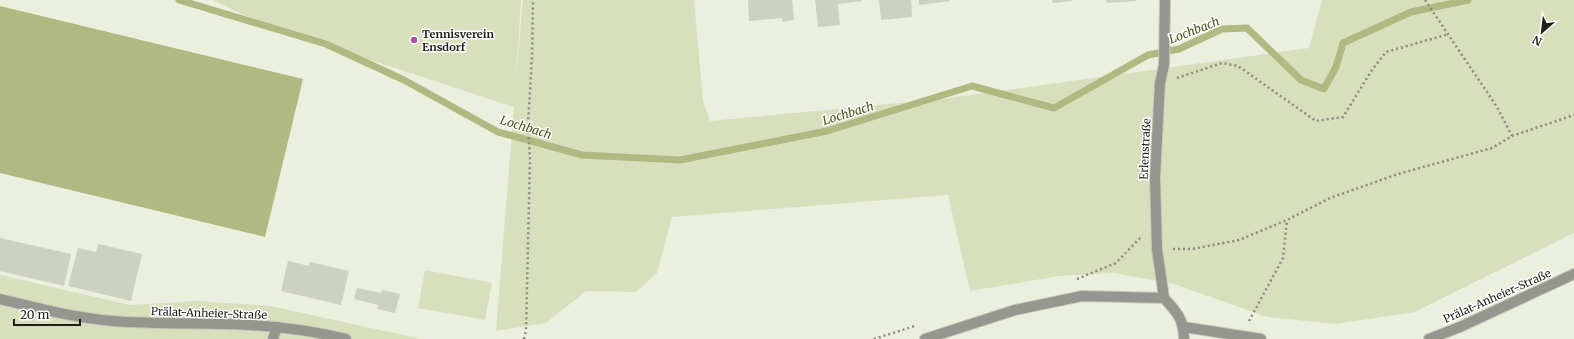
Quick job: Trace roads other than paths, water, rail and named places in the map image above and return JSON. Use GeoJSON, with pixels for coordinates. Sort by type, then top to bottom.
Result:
{"type":"FeatureCollection","features":[{"type":"Feature","properties":{"kind":"street","name":"Erlenstraße"},"geometry":{"type":"LineString","coordinates":[[1164,298],[1157,249],[1155,177],[1160,83],[1164,65],[1166,0]]}},
{"type":"Feature","properties":{"kind":"street","name":"Prälat-Anheier-Straße"},"geometry":{"type":"LineString","coordinates":[[1429,339],[1460,327],[1574,274]]}},
{"type":"Feature","properties":{"kind":"street"},"geometry":{"type":"LineString","coordinates":[[925,339],[1015,310],[1082,296],[1164,298],[1176,310],[1184,327],[1184,339]]}},
{"type":"Feature","properties":{"kind":"street","name":"Prälat-Anheier-Straße"},"geometry":{"type":"LineString","coordinates":[[0,299],[80,317],[113,321],[277,327],[346,339]]}},
{"type":"Feature","properties":{"kind":"street"},"geometry":{"type":"LineString","coordinates":[[273,339],[277,327]]}},
{"type":"Feature","properties":{"kind":"street"},"geometry":{"type":"LineString","coordinates":[[1184,327],[1261,339]]}},
{"type":"Feature","properties":{"kind":"waterway","name":"Lochbach"},"geometry":{"type":"LineString","coordinates":[[179,0],[326,44],[404,80],[498,132],[582,155],[680,160],[827,131],[972,86],[1054,108],[1148,55],[1179,49],[1222,29],[1247,28],[1301,80],[1324,89],[1336,67],[1343,43],[1411,12],[1468,0]]}},
{"type":"Feature","properties":{"kind":"place","name":"Tennisverein Ensdorf"},"geometry":{"type":"Point","coordinates":[414,40]}}]}
